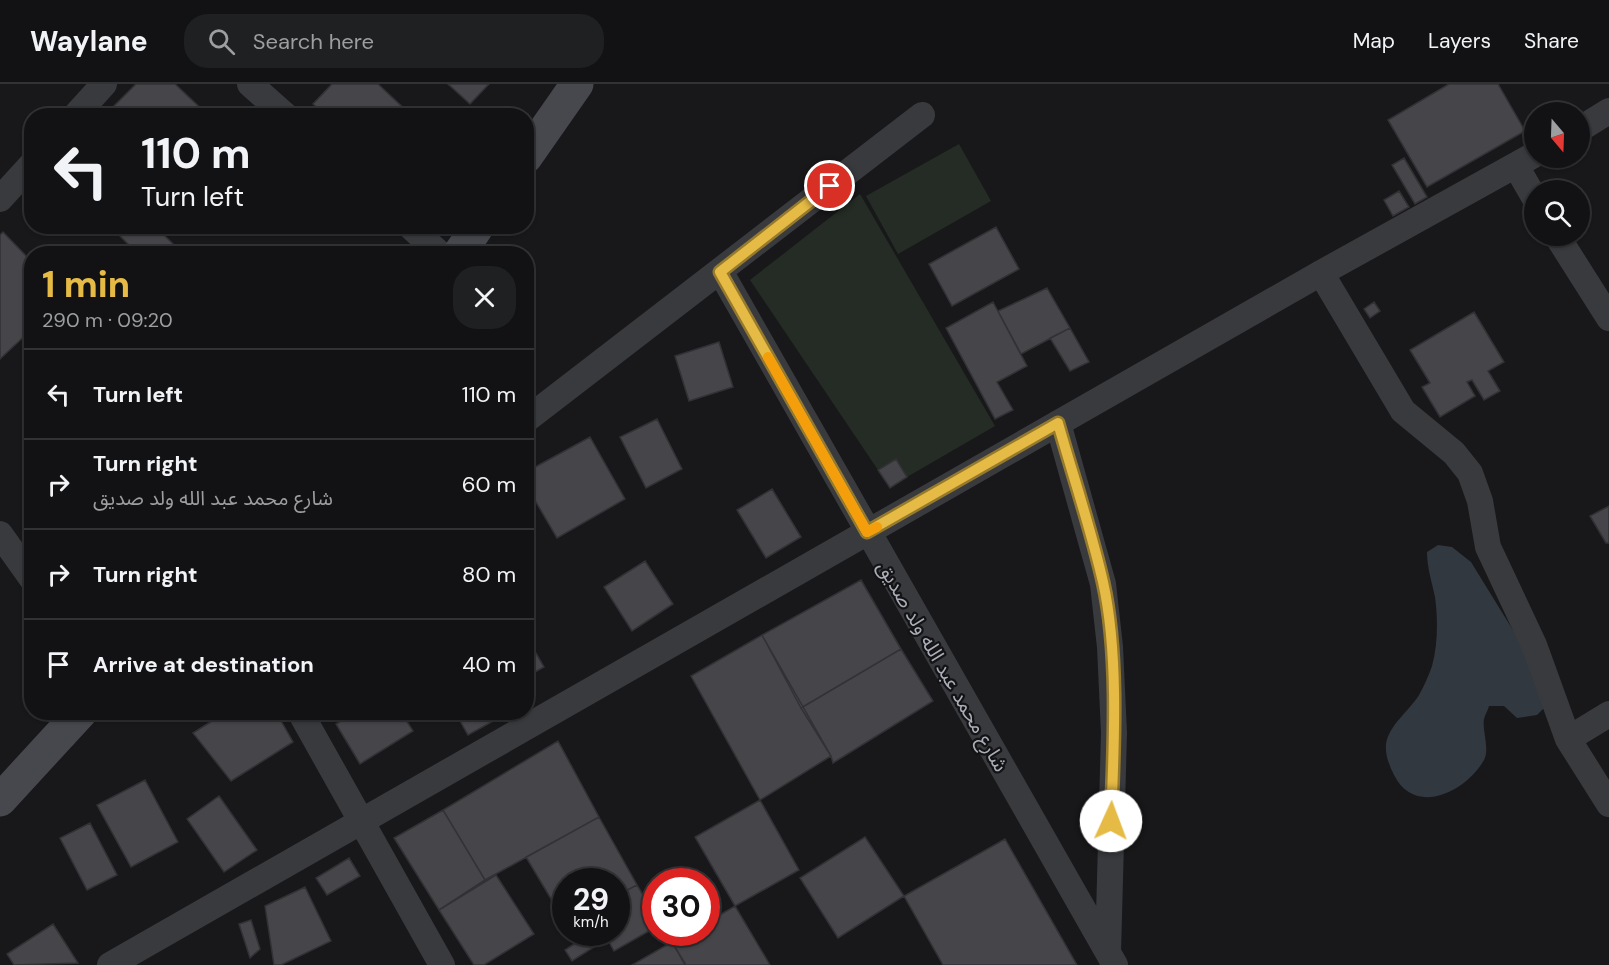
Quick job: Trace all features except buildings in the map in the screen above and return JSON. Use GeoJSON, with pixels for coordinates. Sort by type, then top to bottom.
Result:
{"type":"FeatureCollection","features":[{"type":"Feature","properties":{"kind":"street"},"geometry":{"type":"LineString","coordinates":[[82,108],[104,84]]}},
{"type":"Feature","properties":{"kind":"street"},"geometry":{"type":"LineString","coordinates":[[250,84],[277,108]]}},
{"type":"Feature","properties":{"kind":"street"},"geometry":{"type":"LineString","coordinates":[[534,146],[577,84]]}},
{"type":"Feature","properties":{"kind":"street"},"geometry":{"type":"LineString","coordinates":[[1590,123],[1609,111]]}},
{"type":"Feature","properties":{"kind":"street"},"geometry":{"type":"LineString","coordinates":[[534,414],[922,115]]}},
{"type":"Feature","properties":{"kind":"street"},"geometry":{"type":"LineString","coordinates":[[110,965],[1321,273],[1524,162]]}},
{"type":"Feature","properties":{"kind":"street"},"geometry":{"type":"LineString","coordinates":[[0,198],[24,172]]}},
{"type":"Feature","properties":{"kind":"street"},"geometry":{"type":"LineString","coordinates":[[419,234],[431,246]]}},
{"type":"Feature","properties":{"kind":"street"},"geometry":{"type":"LineString","coordinates":[[1563,246],[1609,318]]}},
{"type":"Feature","properties":{"kind":"street","name":"شارع محمد عبد الله ولد صديق"},"geometry":{"type":"LineString","coordinates":[[720,272],[1111,958]]}},
{"type":"Feature","properties":{"kind":"street"},"geometry":{"type":"LineString","coordinates":[[1321,273],[1403,411],[1454,453],[1470,473],[1480,501],[1488,547],[1534,645],[1568,739],[1609,804]]}},
{"type":"Feature","properties":{"kind":"street"},"geometry":{"type":"LineString","coordinates":[[1058,423],[1103,584],[1110,647],[1114,733],[1111,958]]}},
{"type":"Feature","properties":{"kind":"street"},"geometry":{"type":"LineString","coordinates":[[0,534],[24,568]]}},
{"type":"Feature","properties":{"kind":"street"},"geometry":{"type":"LineString","coordinates":[[1568,739],[1609,714]]}},
{"type":"Feature","properties":{"kind":"street"},"geometry":{"type":"LineString","coordinates":[[0,800],[74,720]]}},
{"type":"Feature","properties":{"kind":"street"},"geometry":{"type":"LineString","coordinates":[[304,720],[442,965]]}},
{"type":"Feature","properties":{"kind":"shaded area"},"geometry":{"type":"Polygon","coordinates":[[[959,144],[991,201],[898,254],[866,196],[959,144]]]}},
{"type":"Feature","properties":{"kind":"shaded area"},"geometry":{"type":"Polygon","coordinates":[[[860,194],[995,426],[907,477],[896,460],[878,470],[750,280],[860,194]]]}},
{"type":"Feature","properties":{"kind":"shaded area"},"geometry":{"type":"Polygon","coordinates":[[[1438,545],[1452,547],[1471,562],[1529,656],[1548,704],[1537,715],[1517,718],[1504,706],[1489,706],[1484,719],[1486,756],[1476,772],[1453,790],[1427,797],[1414,795],[1403,788],[1389,764],[1386,744],[1395,724],[1419,695],[1432,666],[1437,614],[1427,552],[1438,545]]]}},
{"type":"Feature","properties":{"kind":"slow traffic"},"geometry":{"type":"LineString","coordinates":[[768,357],[867,532],[877,527]]}},
{"type":"Feature","properties":{"kind":"route"},"geometry":{"type":"LineString","coordinates":[[830,186],[720,272],[867,532],[1058,423],[1103,584],[1110,647],[1114,733],[1111,821]]}}]}
